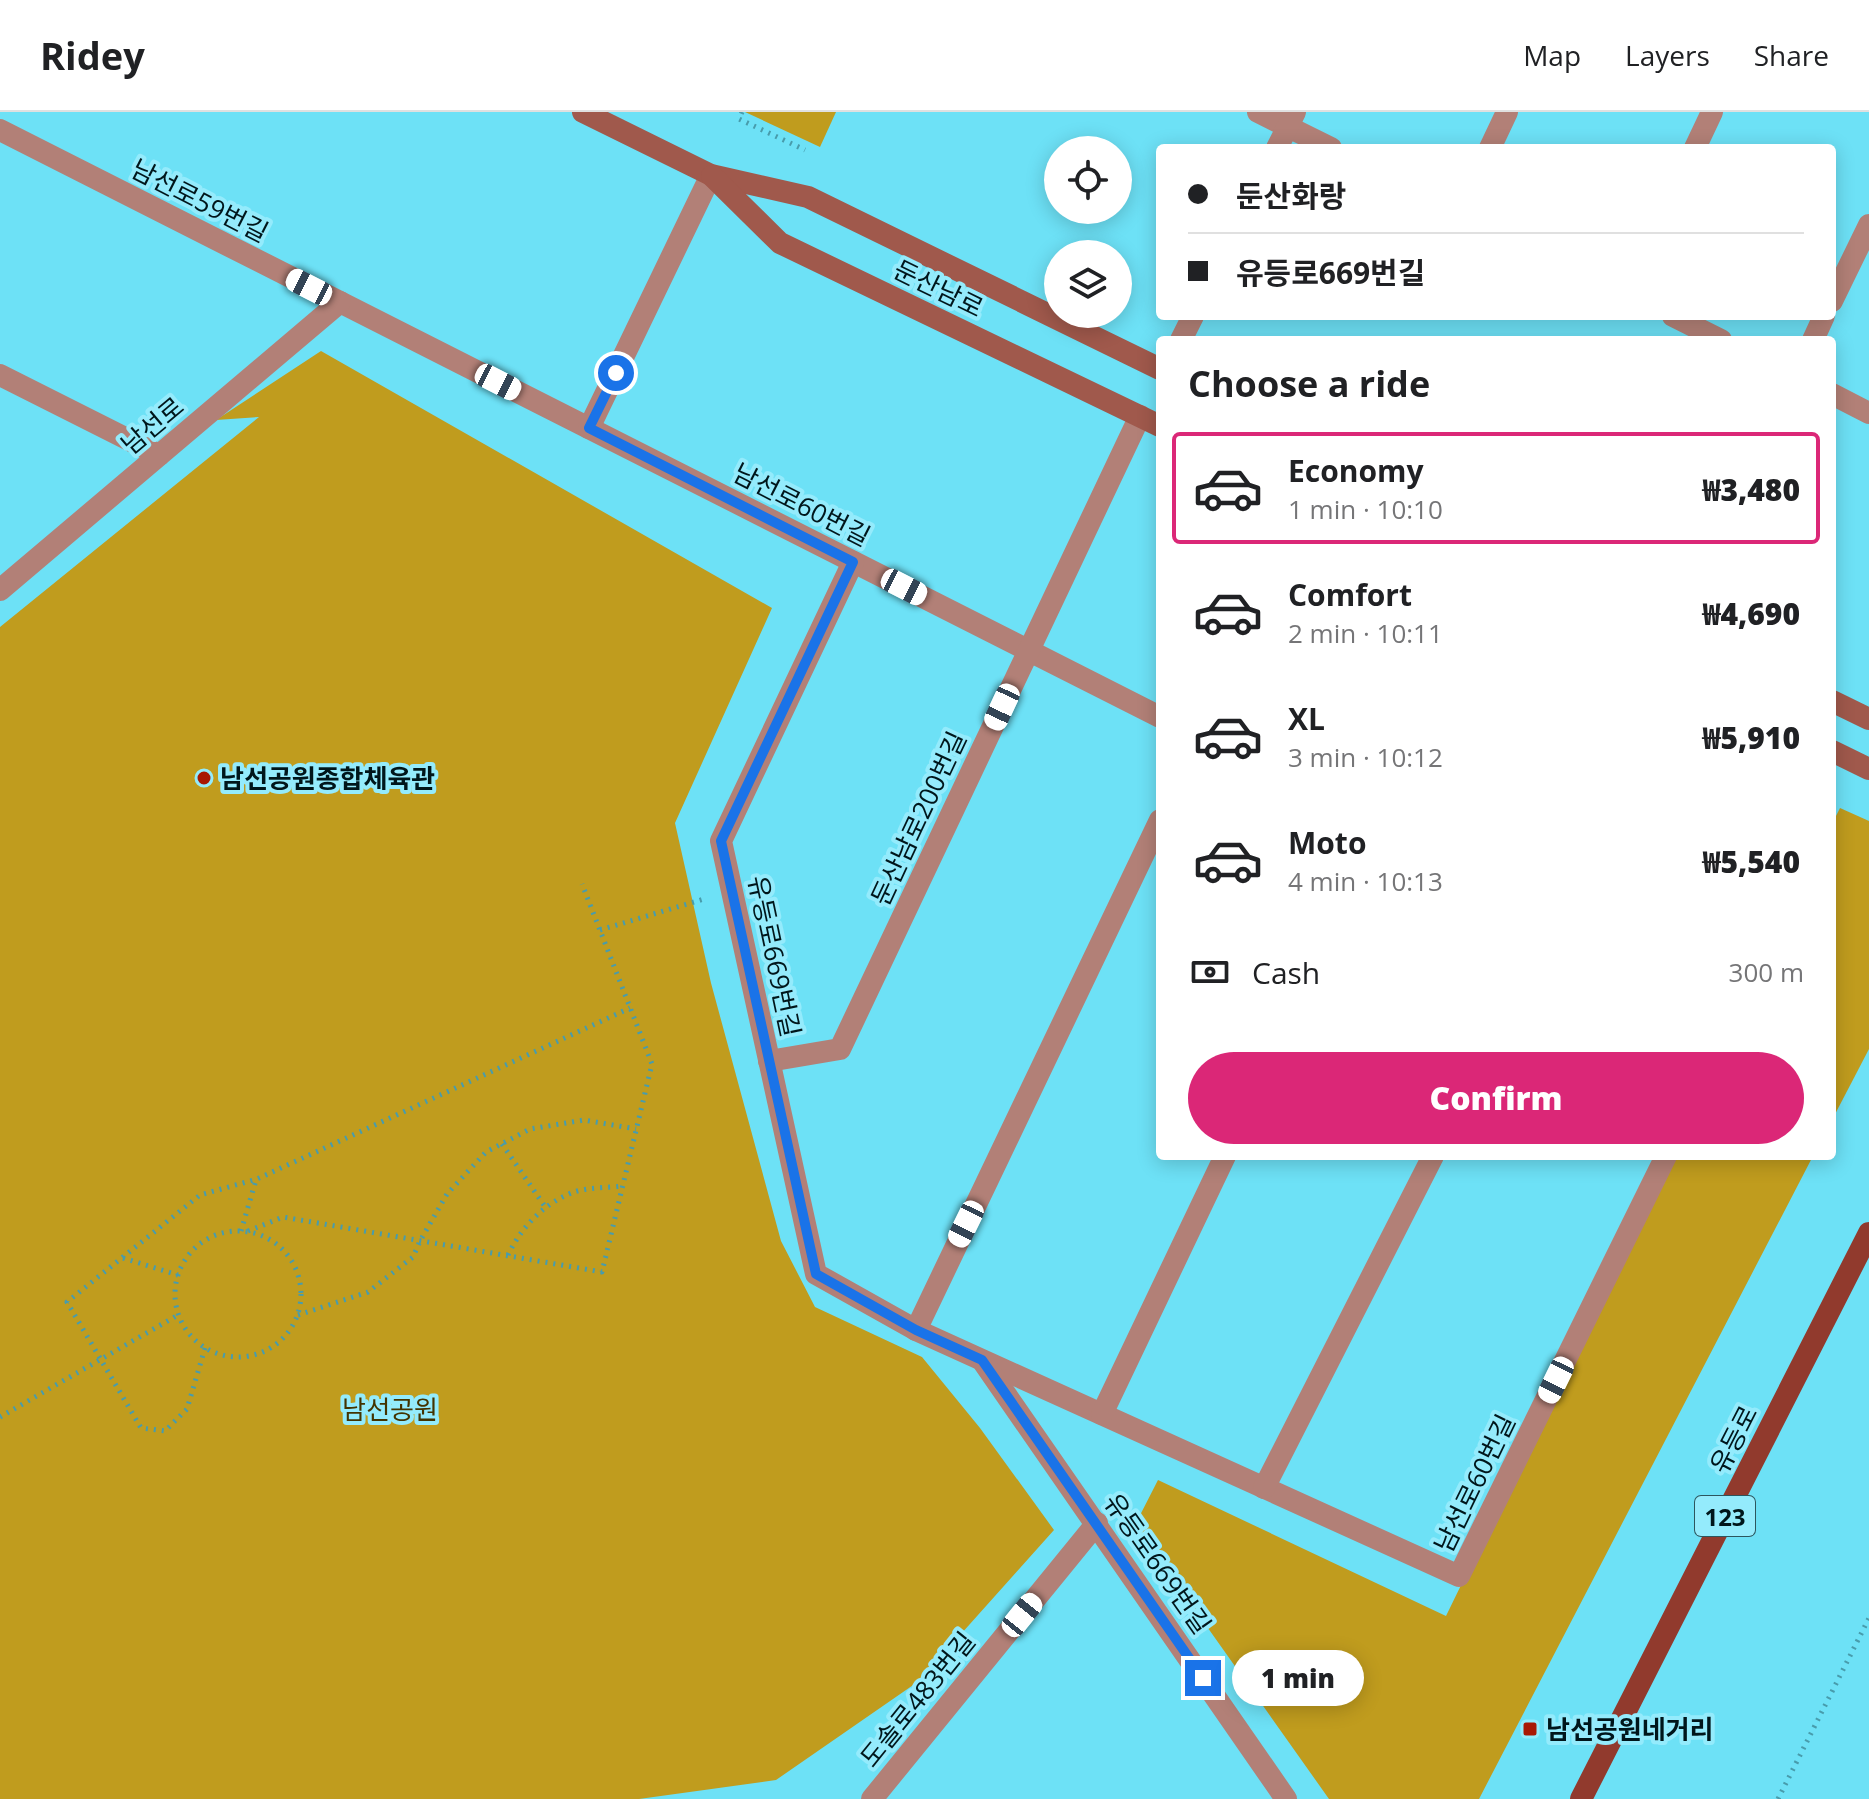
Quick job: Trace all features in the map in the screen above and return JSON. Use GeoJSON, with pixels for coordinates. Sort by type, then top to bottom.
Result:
{"type":"FeatureCollection","features":[{"type":"Feature","properties":{"kind":"main road","name":"둔산남로"},"geometry":{"type":"LineString","coordinates":[[583,112],[711,175],[808,197],[1156,367]]}},
{"type":"Feature","properties":{"kind":"main road","name":"둔산남로"},"geometry":{"type":"LineString","coordinates":[[711,175],[780,243],[1150,421]]}},
{"type":"Feature","properties":{"kind":"main road"},"geometry":{"type":"LineString","coordinates":[[1836,703],[1869,719]]}},
{"type":"Feature","properties":{"kind":"main road"},"geometry":{"type":"LineString","coordinates":[[1836,753],[1869,769]]}},
{"type":"Feature","properties":{"kind":"main road","name":"유등로"},"geometry":{"type":"LineString","coordinates":[[1581,1799],[1869,1233]]}},
{"type":"Feature","properties":{"kind":"street"},"geometry":{"type":"LineString","coordinates":[[1258,112],[1291,119],[1325,144]]}},
{"type":"Feature","properties":{"kind":"street"},"geometry":{"type":"LineString","coordinates":[[1492,144],[1507,112]]}},
{"type":"Feature","properties":{"kind":"street"},"geometry":{"type":"LineString","coordinates":[[1697,144],[1712,112]]}},
{"type":"Feature","properties":{"kind":"street"},"geometry":{"type":"LineString","coordinates":[[1279,144],[1291,119]]}},
{"type":"Feature","properties":{"kind":"street","name":"남선로59번길"},"geometry":{"type":"LineString","coordinates":[[0,130],[589,428]]}},
{"type":"Feature","properties":{"kind":"street"},"geometry":{"type":"LineString","coordinates":[[589,428],[711,175]]}},
{"type":"Feature","properties":{"kind":"street"},"geometry":{"type":"LineString","coordinates":[[1836,293],[1869,225]]}},
{"type":"Feature","properties":{"kind":"street","name":"남선로"},"geometry":{"type":"LineString","coordinates":[[0,590],[340,302]]}},
{"type":"Feature","properties":{"kind":"street"},"geometry":{"type":"LineString","coordinates":[[1681,320],[1713,336]]}},
{"type":"Feature","properties":{"kind":"street"},"geometry":{"type":"LineString","coordinates":[[0,375],[159,455]]}},
{"type":"Feature","properties":{"kind":"street"},"geometry":{"type":"LineString","coordinates":[[1836,396],[1869,413]]}},
{"type":"Feature","properties":{"kind":"street","name":"둔산남로200번길"},"geometry":{"type":"LineString","coordinates":[[769,1061],[840,1049],[1029,650],[1150,421]]}},
{"type":"Feature","properties":{"kind":"street","name":"남선로60번길"},"geometry":{"type":"LineString","coordinates":[[589,428],[1156,715]]}},
{"type":"Feature","properties":{"kind":"street","name":"유등로669번길"},"geometry":{"type":"LineString","coordinates":[[853,562],[721,841],[816,1274],[916,1330],[1459,1576]]}},
{"type":"Feature","properties":{"kind":"street"},"geometry":{"type":"LineString","coordinates":[[916,1330],[1156,828]]}},
{"type":"Feature","properties":{"kind":"street"},"geometry":{"type":"LineString","coordinates":[[1102,1414],[1223,1160]]}},
{"type":"Feature","properties":{"kind":"street"},"geometry":{"type":"LineString","coordinates":[[1264,1488],[1431,1160]]}},
{"type":"Feature","properties":{"kind":"street","name":"남선로60번길"},"geometry":{"type":"LineString","coordinates":[[1459,1576],[1664,1160]]}},
{"type":"Feature","properties":{"kind":"street","name":"유등로669번길"},"geometry":{"type":"LineString","coordinates":[[982,1360],[1286,1799]]}},
{"type":"Feature","properties":{"kind":"street","name":"도솔로483번길"},"geometry":{"type":"LineString","coordinates":[[872,1799],[1097,1523]]}},
{"type":"Feature","properties":{"kind":"path"},"geometry":{"type":"LineString","coordinates":[[742,112],[739,119],[805,150]]}},
{"type":"Feature","properties":{"kind":"path"},"geometry":{"type":"LineString","coordinates":[[244,1231],[269,1239],[286,1253],[297,1272],[301,1293],[298,1315],[287,1334],[271,1348],[250,1356],[228,1357],[205,1348],[193,1339],[181,1323],[175,1304],[175,1284],[181,1265],[193,1249],[209,1238],[244,1231],[283,1217],[602,1272],[652,1064],[582,884]]}},
{"type":"Feature","properties":{"kind":"path"},"geometry":{"type":"LineString","coordinates":[[600,930],[732,890]]}},
{"type":"Feature","properties":{"kind":"path"},"geometry":{"type":"LineString","coordinates":[[205,1348],[187,1409],[165,1431],[141,1428],[67,1302],[200,1195],[257,1179],[630,1008]]}},
{"type":"Feature","properties":{"kind":"path"},"geometry":{"type":"LineString","coordinates":[[298,1315],[368,1292],[413,1257],[447,1194],[486,1152],[530,1129],[584,1120],[636,1129]]}},
{"type":"Feature","properties":{"kind":"path"},"geometry":{"type":"LineString","coordinates":[[502,1144],[546,1208]]}},
{"type":"Feature","properties":{"kind":"path"},"geometry":{"type":"LineString","coordinates":[[244,1231],[257,1179]]}},
{"type":"Feature","properties":{"kind":"path"},"geometry":{"type":"LineString","coordinates":[[508,1256],[515,1240],[535,1214],[573,1193],[622,1186]]}},
{"type":"Feature","properties":{"kind":"path"},"geometry":{"type":"LineString","coordinates":[[122,1258],[178,1275]]}},
{"type":"Feature","properties":{"kind":"path"},"geometry":{"type":"LineString","coordinates":[[0,1417],[178,1315]]}},
{"type":"Feature","properties":{"kind":"path"},"geometry":{"type":"LineString","coordinates":[[1778,1799],[1869,1618]]}},
{"type":"Feature","properties":{"kind":"green space"},"geometry":{"type":"Polygon","coordinates":[[[745,112],[836,112],[820,147],[745,112]]]}},
{"type":"Feature","properties":{"kind":"green space","name":"남선공원"},"geometry":{"type":"Polygon","coordinates":[[[321,351],[772,608],[675,823],[711,983],[781,1241],[815,1307],[922,1357],[980,1428],[1054,1530],[919,1681],[776,1780],[639,1799],[0,1799],[0,627],[259,417],[216,420],[321,351]]]}},
{"type":"Feature","properties":{"kind":"green space"},"geometry":{"type":"Polygon","coordinates":[[[1840,808],[1869,821],[1869,1049],[1836,1112],[1836,816],[1840,808]]]}},
{"type":"Feature","properties":{"kind":"green space"},"geometry":{"type":"Polygon","coordinates":[[[1668,1160],[1811,1160],[1479,1799],[1329,1799],[1135,1525],[1158,1480],[1446,1616],[1668,1160]]]}},
{"type":"Feature","properties":{"kind":"place","name":"남선공원종합체육관"},"geometry":{"type":"Point","coordinates":[204,778]}},
{"type":"Feature","properties":{"kind":"place","name":"남선공원네거리"},"geometry":{"type":"Point","coordinates":[1530,1729]}},
{"type":"Feature","properties":{"kind":"route"},"geometry":{"type":"LineString","coordinates":[[616,373],[589,428],[853,562],[721,841],[816,1274],[916,1330],[982,1360],[1203,1678]]}}]}
